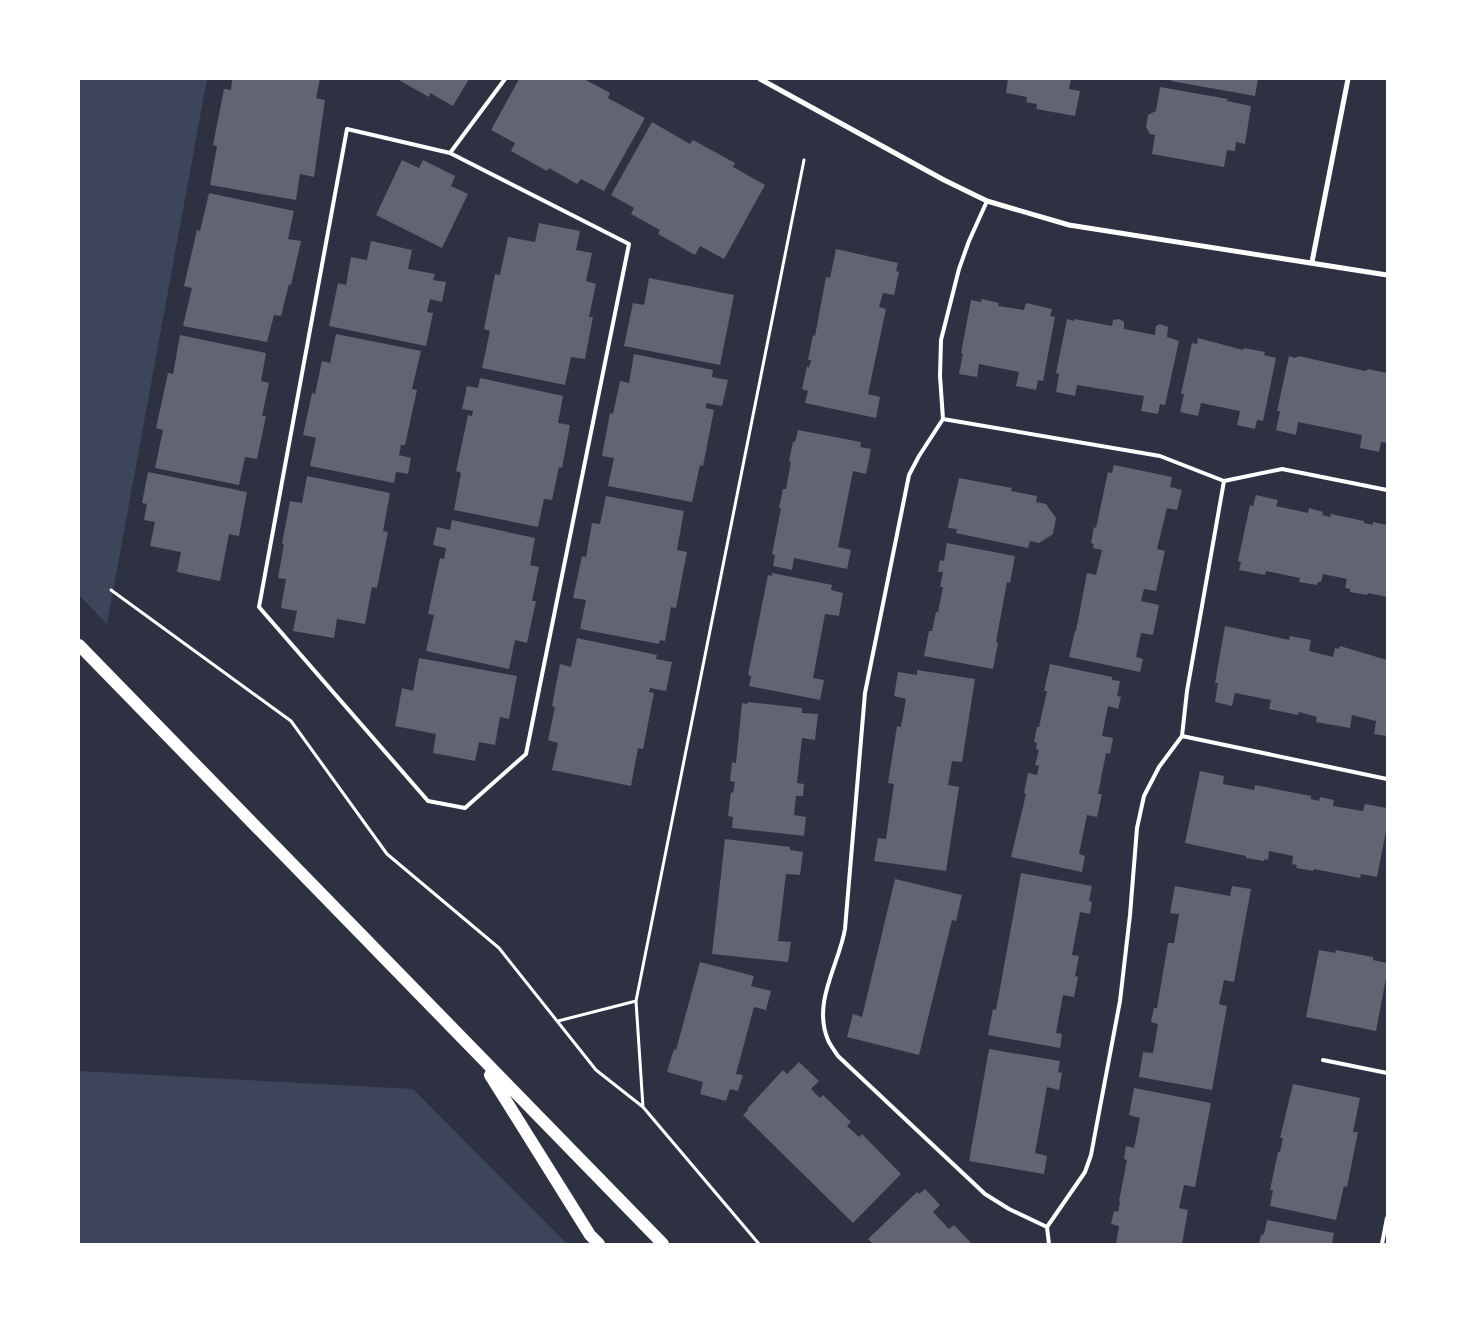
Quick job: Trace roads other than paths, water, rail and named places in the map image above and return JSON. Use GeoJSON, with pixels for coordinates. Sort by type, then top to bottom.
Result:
{"type":"FeatureCollection","features":[{"type":"Feature","properties":{"kind":"main road"},"geometry":{"type":"LineString","coordinates":[[79,645],[663,1244]]}},
{"type":"Feature","properties":{"kind":"main road"},"geometry":{"type":"LineString","coordinates":[[477,1053],[594,1240]]}},
{"type":"Feature","properties":{"kind":"street"},"geometry":{"type":"LineString","coordinates":[[760,79],[944,180],[987,201],[1069,225],[1387,275]]}},
{"type":"Feature","properties":{"kind":"street"},"geometry":{"type":"LineString","coordinates":[[1312,262],[1348,79]]}},
{"type":"Feature","properties":{"kind":"lane"},"geometry":{"type":"LineString","coordinates":[[450,153],[505,79]]}},
{"type":"Feature","properties":{"kind":"lane"},"geometry":{"type":"LineString","coordinates":[[347,129],[450,153],[630,244],[526,754],[466,808],[428,801],[259,607],[347,129]]}},
{"type":"Feature","properties":{"kind":"lane"},"geometry":{"type":"LineString","coordinates":[[987,201],[959,269],[941,340],[940,376],[944,419],[918,456],[909,475],[865,693],[846,929],[843,946],[828,986],[823,1024],[828,1041],[838,1056],[984,1194],[1046,1227]]}},
{"type":"Feature","properties":{"kind":"lane"},"geometry":{"type":"LineString","coordinates":[[944,419],[1160,456],[1224,481],[1282,469],[1387,490]]}},
{"type":"Feature","properties":{"kind":"lane"},"geometry":{"type":"LineString","coordinates":[[1049,1244],[1046,1227],[1084,1172],[1091,1156],[1120,1001],[1137,828],[1144,796],[1159,767],[1182,736],[1187,691],[1224,481]]}},
{"type":"Feature","properties":{"kind":"lane"},"geometry":{"type":"LineString","coordinates":[[1182,736],[1387,779]]}},
{"type":"Feature","properties":{"kind":"lane"},"geometry":{"type":"LineString","coordinates":[[1323,1060],[1387,1073]]}},
{"type":"Feature","properties":{"kind":"lane"},"geometry":{"type":"LineString","coordinates":[[1382,1244],[1387,1218]]}}]}
